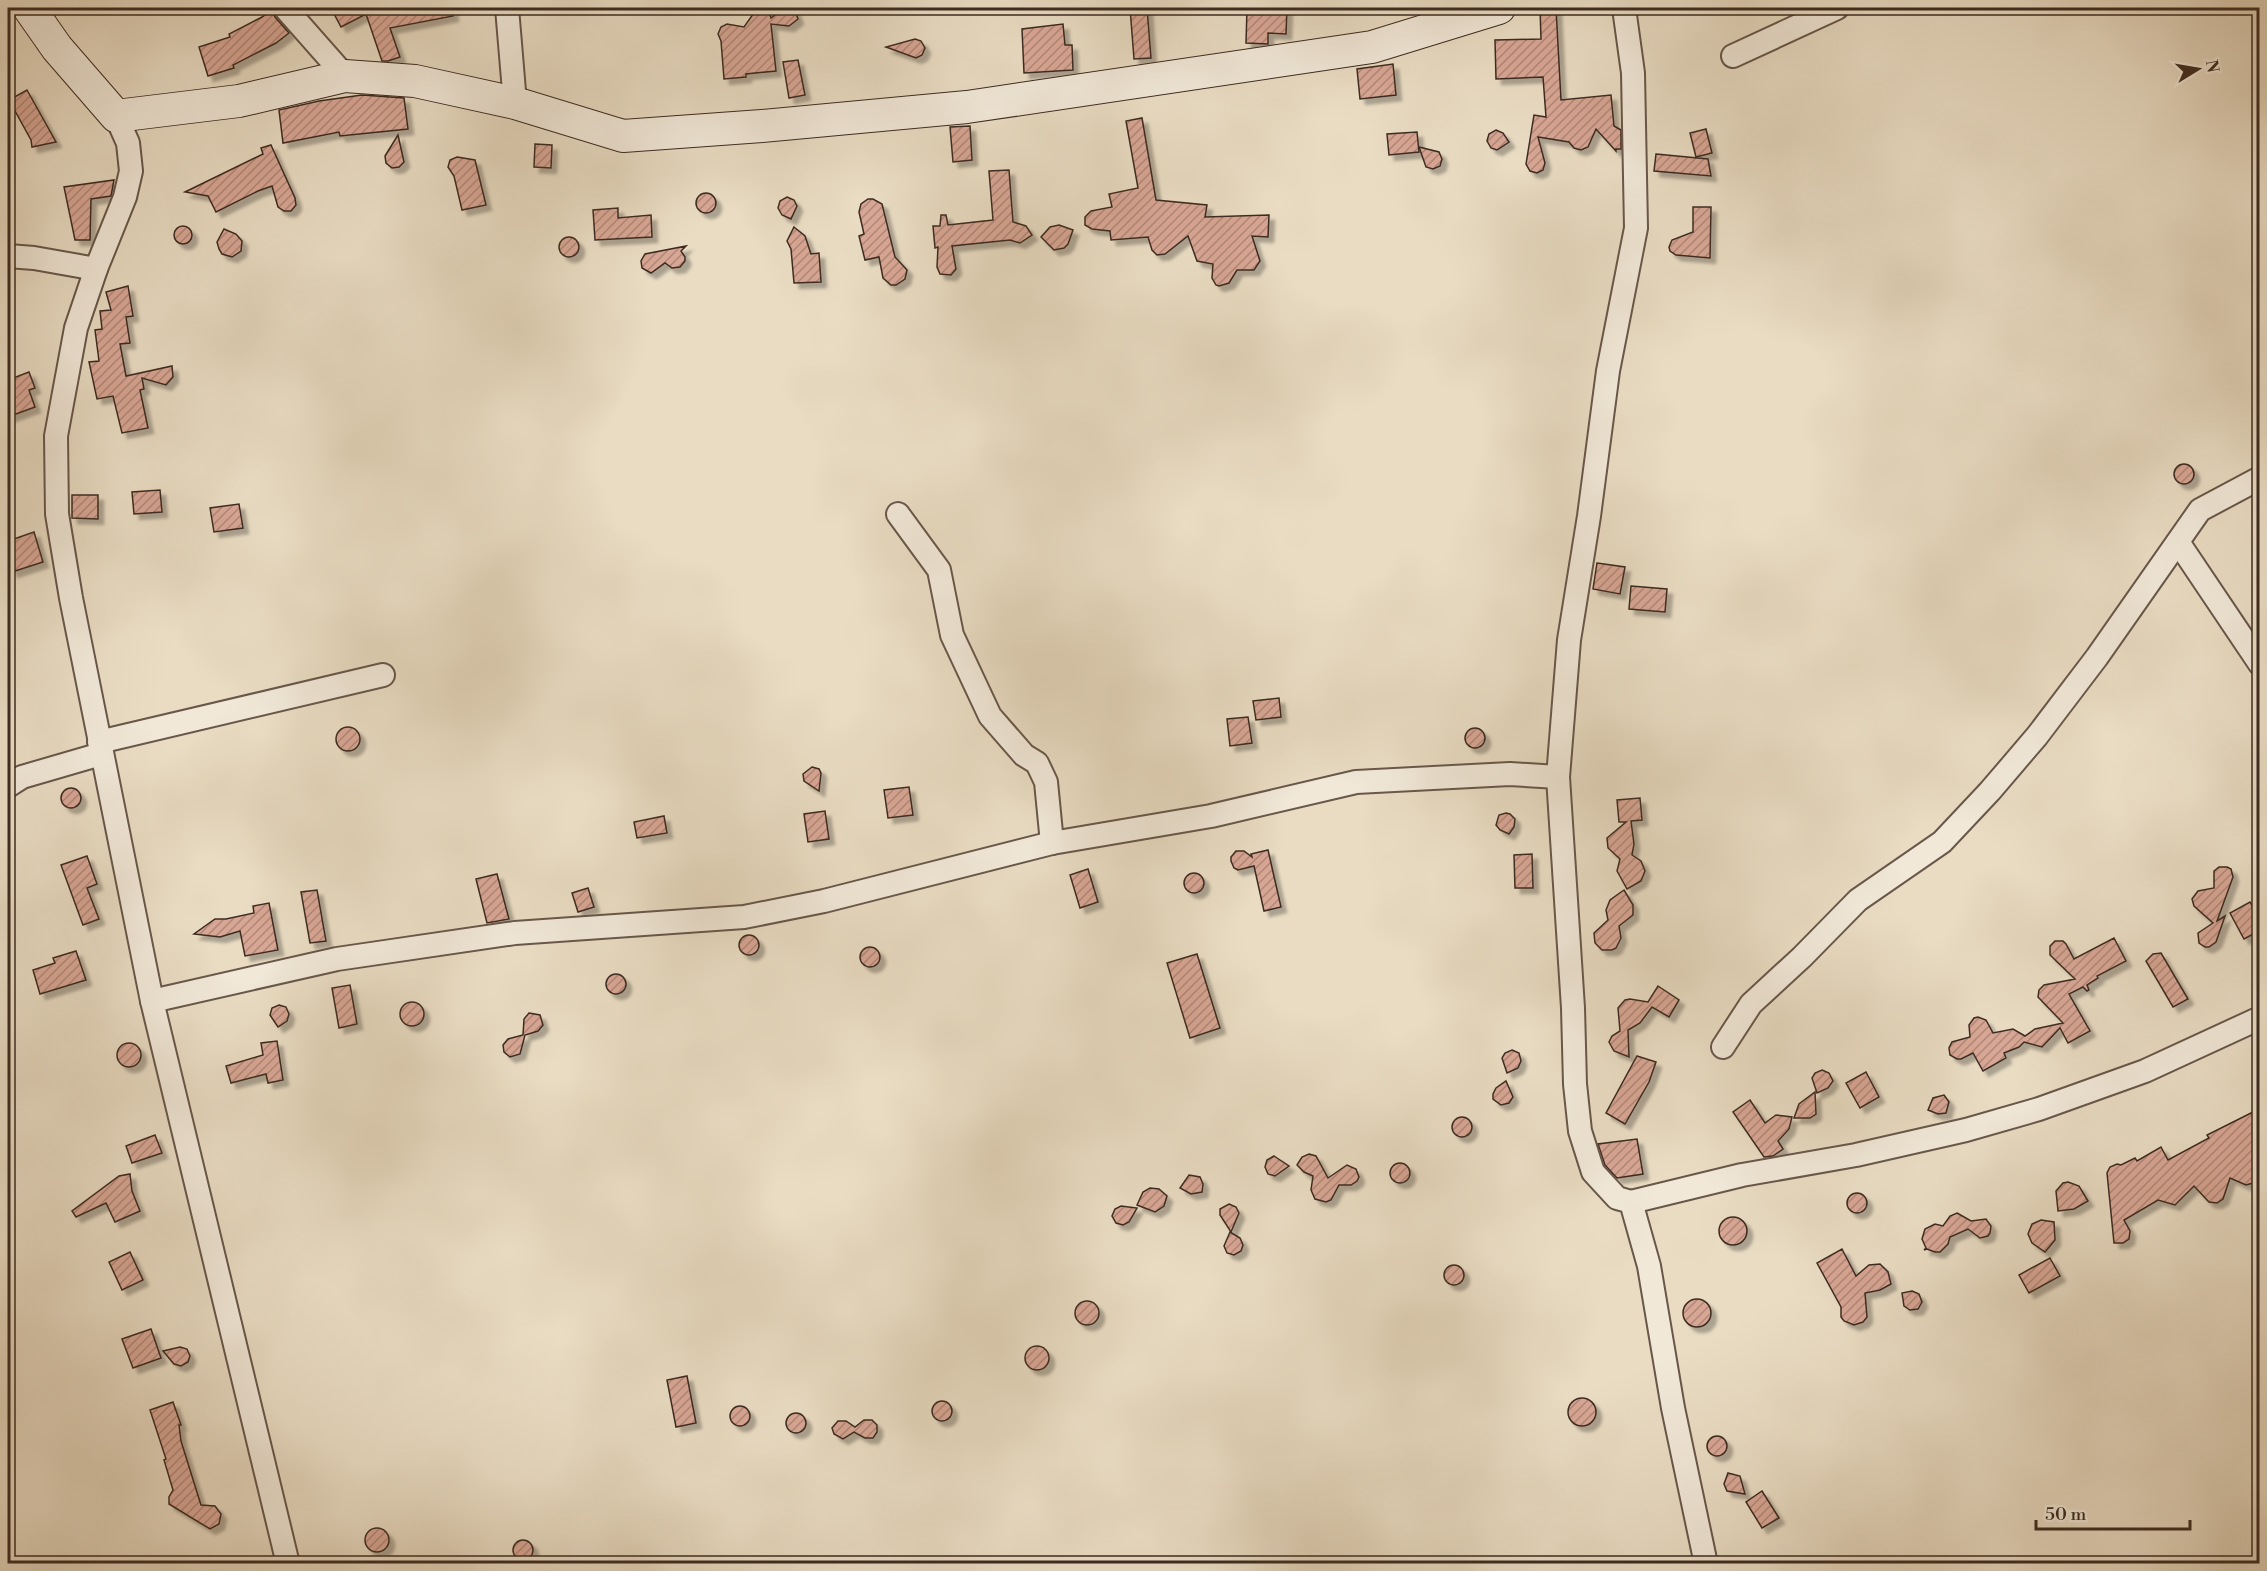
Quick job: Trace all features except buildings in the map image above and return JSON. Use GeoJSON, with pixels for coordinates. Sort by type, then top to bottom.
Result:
{"type":"FeatureCollection","features":[{"type":"Feature","properties":{"kind":"street"},"geometry":{"type":"LineString","coordinates":[[29,8],[57,48],[116,116],[129,143],[131,171],[125,197],[96,269],[76,328],[56,436],[57,514],[70,598],[152,1001],[288,1563]]}},
{"type":"Feature","properties":{"kind":"street"},"geometry":{"type":"LineString","coordinates":[[285,8],[345,76]]}},
{"type":"Feature","properties":{"kind":"street"},"geometry":{"type":"LineString","coordinates":[[507,8],[515,103]]}},
{"type":"Feature","properties":{"kind":"street"},"geometry":{"type":"LineString","coordinates":[[116,116],[239,101],[345,76],[415,81],[515,103],[623,136],[762,126],[967,107],[1372,47],[1499,8]]}},
{"type":"Feature","properties":{"kind":"street"},"geometry":{"type":"LineString","coordinates":[[1624,8],[1633,73],[1636,228],[1608,371],[1589,516],[1569,640],[1558,777],[1573,1008],[1575,1084],[1580,1131],[1593,1172],[1617,1198],[1631,1202],[1742,1175],[1856,1155],[1966,1130],[2039,1109],[2145,1071],[2259,1018]]}},
{"type":"Feature","properties":{"kind":"street"},"geometry":{"type":"LineString","coordinates":[[1733,56],[1837,8]]}},
{"type":"Feature","properties":{"kind":"street"},"geometry":{"type":"LineString","coordinates":[[8,256],[34,258],[96,269]]}},
{"type":"Feature","properties":{"kind":"street"},"geometry":{"type":"LineString","coordinates":[[1724,1047],[1750,1004],[1858,900],[1942,842],[1990,790],[2037,736],[2084,675],[2200,510],[2259,478]]}},
{"type":"Feature","properties":{"kind":"street"},"geometry":{"type":"LineString","coordinates":[[898,514],[939,570],[952,635],[990,716],[1024,755],[1037,763],[1046,782],[1052,843]]}},
{"type":"Feature","properties":{"kind":"street"},"geometry":{"type":"LineString","coordinates":[[2178,542],[2259,664]]}},
{"type":"Feature","properties":{"kind":"street"},"geometry":{"type":"LineString","coordinates":[[8,786],[22,777],[100,748],[383,675]]}},
{"type":"Feature","properties":{"kind":"street"},"geometry":{"type":"LineString","coordinates":[[152,1001],[337,959],[492,936],[744,917],[847,896],[1052,843],[1211,816],[1356,782],[1510,774],[1558,777]]}},
{"type":"Feature","properties":{"kind":"street"},"geometry":{"type":"LineString","coordinates":[[1631,1202],[1649,1266],[1673,1408],[1706,1563]]}}]}
